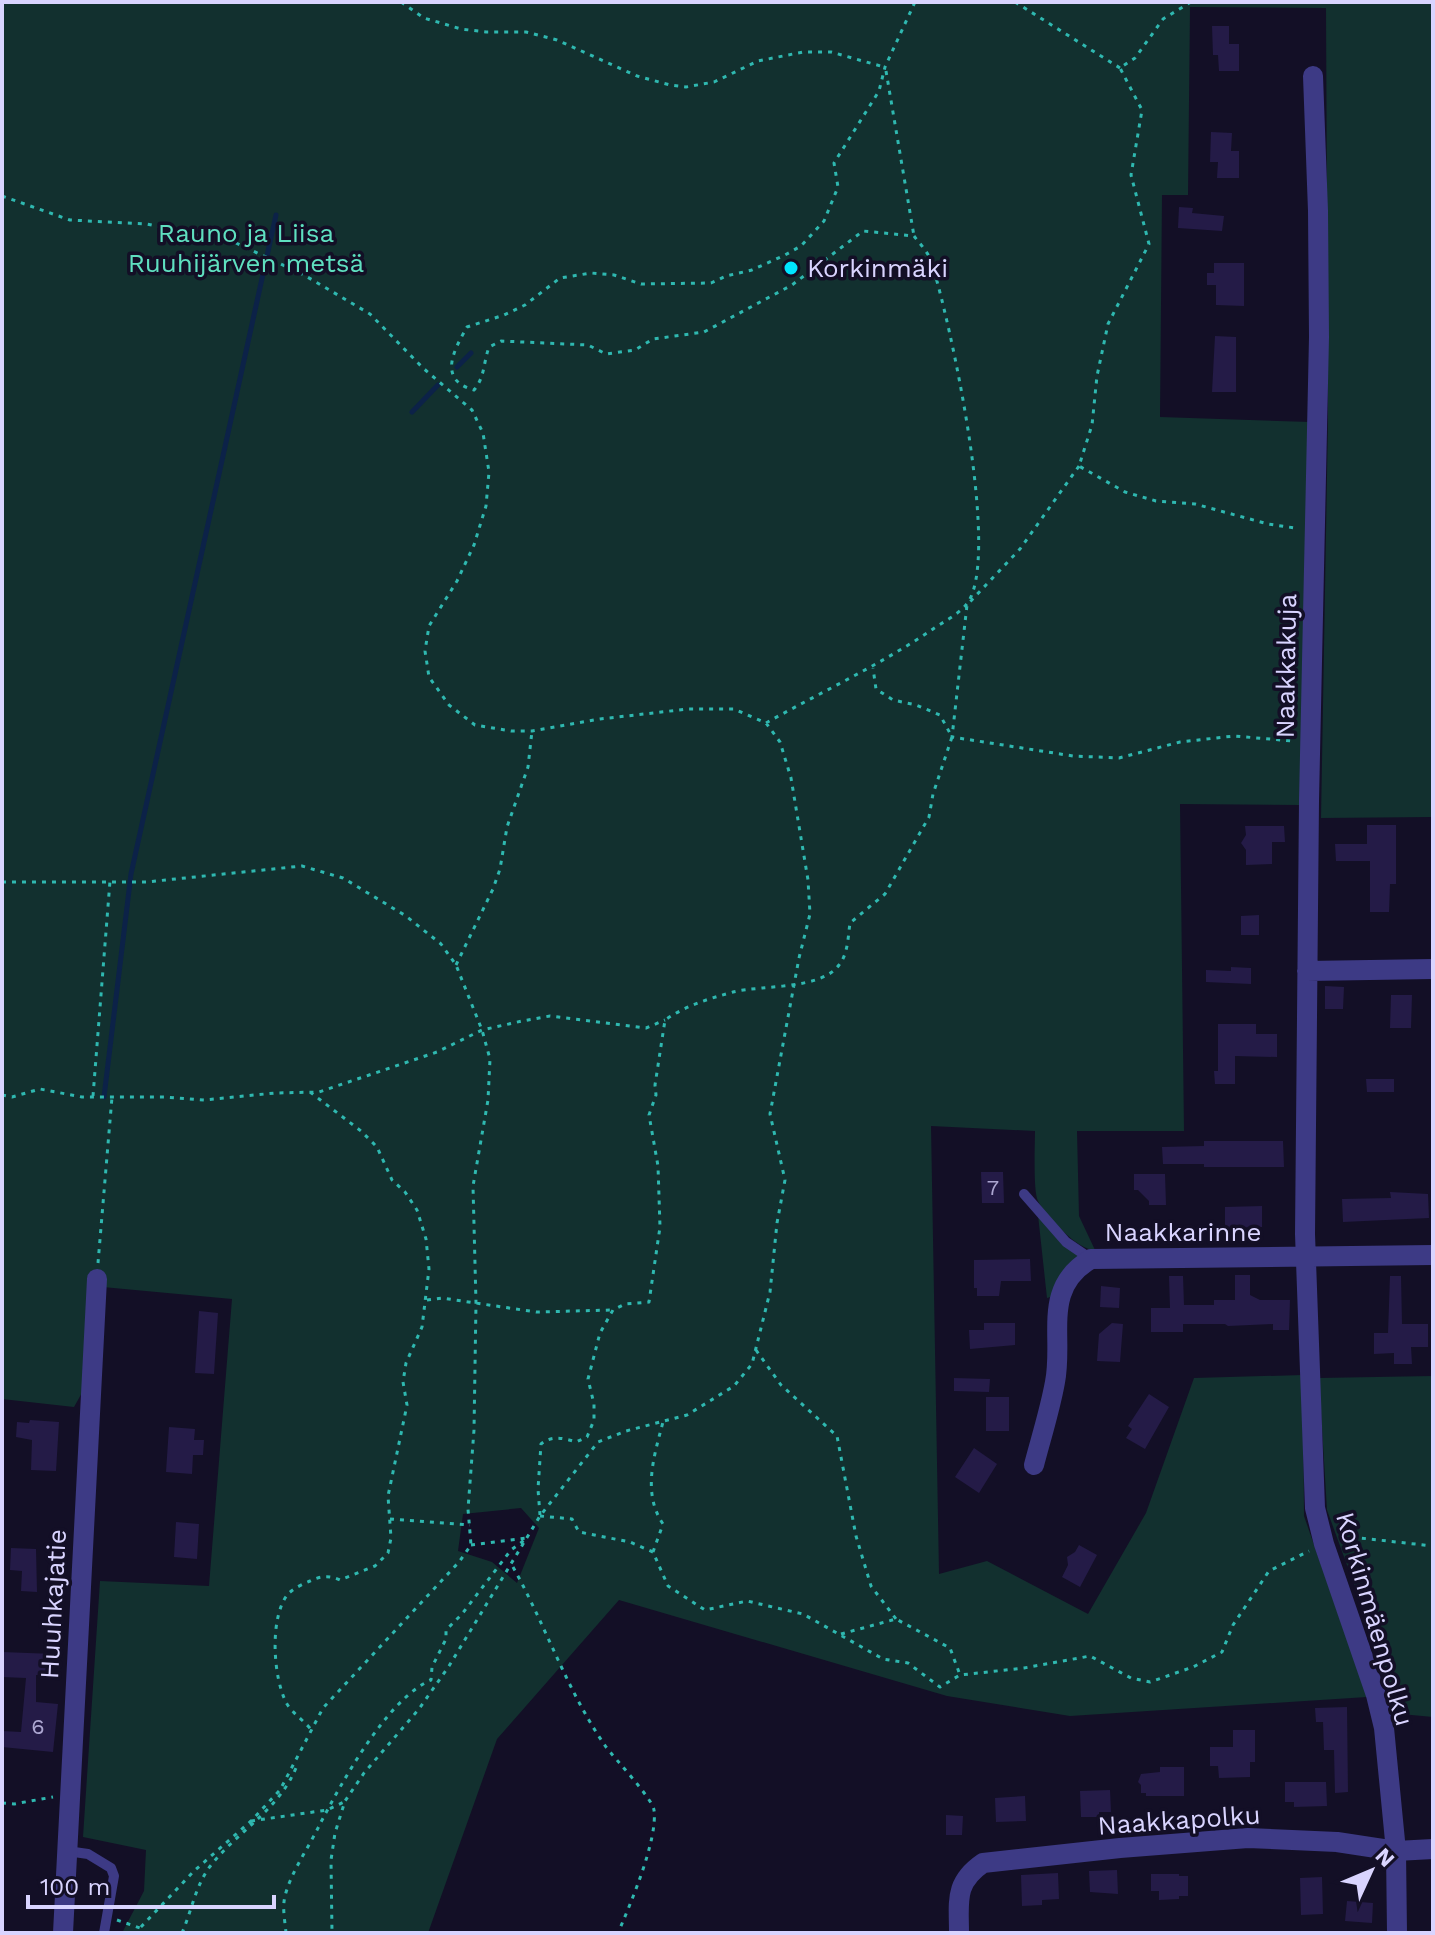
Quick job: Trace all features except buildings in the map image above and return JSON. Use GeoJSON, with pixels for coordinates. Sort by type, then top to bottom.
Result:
{"type":"FeatureCollection","features":[{"type":"Feature","properties":{"kind":"street","name":"Naakkakuja"},"geometry":{"type":"LineString","coordinates":[[1306,1258],[1318,243],[1313,76]]}},
{"type":"Feature","properties":{"kind":"street"},"geometry":{"type":"LineString","coordinates":[[1307,971],[1433,969]]}},
{"type":"Feature","properties":{"kind":"street","name":"Naakkarinne"},"geometry":{"type":"LineString","coordinates":[[1034,1465],[1056,1378],[1056,1316],[1065,1286],[1076,1267],[1091,1259],[1433,1255]]}},
{"type":"Feature","properties":{"kind":"street","name":"Korkinmäenpolku"},"geometry":{"type":"LineString","coordinates":[[1306,1258],[1315,1508],[1384,1728],[1396,1851],[1397,1933]]}},
{"type":"Feature","properties":{"kind":"street","name":"Huuhkajatie"},"geometry":{"type":"LineString","coordinates":[[63,1933],[97,1279]]}},
{"type":"Feature","properties":{"kind":"street","name":"Naakkapolku"},"geometry":{"type":"LineString","coordinates":[[959,1933],[959,1891],[968,1873],[983,1863],[1248,1838],[1337,1842],[1396,1851],[1433,1849]]}},
{"type":"Feature","properties":{"kind":"lane"},"geometry":{"type":"LineString","coordinates":[[1024,1194],[1066,1242],[1091,1259]]}},
{"type":"Feature","properties":{"kind":"lane"},"geometry":{"type":"LineString","coordinates":[[67,1851],[88,1854],[111,1868],[114,1876],[104,1933]]}},
{"type":"Feature","properties":{"kind":"path"},"geometry":{"type":"LineString","coordinates":[[401,2],[424,18],[461,29],[526,32],[557,40],[637,76],[670,85],[686,87],[714,82],[758,61],[803,52],[831,52],[885,67]]}},
{"type":"Feature","properties":{"kind":"path"},"geometry":{"type":"LineString","coordinates":[[914,236],[863,231],[792,285],[704,332],[653,339],[635,350],[606,354],[588,345],[501,341],[489,347],[482,380],[474,390],[462,387],[450,363],[467,327],[525,305],[560,278],[591,273],[614,275],[641,284],[711,283],[752,270],[801,246],[824,221],[838,187],[834,163],[879,91],[885,67],[915,2]]}},
{"type":"Feature","properties":{"kind":"path"},"geometry":{"type":"LineString","coordinates":[[766,723],[873,668],[967,605],[1020,549],[1079,466],[1092,425],[1097,376],[1108,324],[1149,244],[1131,175],[1142,110],[1120,68],[1015,2]]}},
{"type":"Feature","properties":{"kind":"path"},"geometry":{"type":"LineString","coordinates":[[1120,68],[1135,58],[1163,19],[1191,2]]}},
{"type":"Feature","properties":{"kind":"path"},"geometry":{"type":"LineString","coordinates":[[2,1095],[12,1097],[40,1089],[93,1097],[204,1100],[319,1092],[437,1052],[482,1030],[550,1016],[646,1028],[687,1005],[735,992],[818,979],[839,966],[846,949],[850,923],[885,894],[929,817],[933,794],[952,737],[967,605],[976,579],[979,544],[973,453],[950,333],[930,258],[914,236],[885,67]]}},
{"type":"Feature","properties":{"kind":"path"},"geometry":{"type":"LineString","coordinates":[[2,196],[70,220],[147,224],[236,243],[304,275],[370,314],[423,368],[472,410],[483,433],[489,472],[486,506],[474,545],[457,581],[429,626],[425,651],[429,677],[449,705],[475,725],[532,731],[688,709],[734,709],[766,723],[780,742],[791,778],[808,880],[810,914],[770,1114],[785,1180],[770,1292],[752,1364],[734,1386],[687,1415],[598,1442],[540,1516],[449,1666],[419,1709],[364,1773],[345,1801],[331,1860],[332,1933]]}},
{"type":"Feature","properties":{"kind":"path"},"geometry":{"type":"LineString","coordinates":[[455,394],[462,387]]}},
{"type":"Feature","properties":{"kind":"path"},"geometry":{"type":"LineString","coordinates":[[1079,466],[1125,492],[1156,501],[1195,504],[1268,524],[1315,530]]}},
{"type":"Feature","properties":{"kind":"path"},"geometry":{"type":"LineString","coordinates":[[873,668],[876,689],[893,700],[940,715],[952,737]]}},
{"type":"Feature","properties":{"kind":"path"},"geometry":{"type":"LineString","coordinates":[[456,965],[500,869],[507,827],[528,767],[532,731]]}},
{"type":"Feature","properties":{"kind":"path"},"geometry":{"type":"LineString","coordinates":[[952,737],[1073,756],[1119,758],[1180,742],[1234,736],[1311,742]]}},
{"type":"Feature","properties":{"kind":"path"},"geometry":{"type":"LineString","coordinates":[[2,882],[146,882],[302,866],[325,870],[406,916],[441,944],[456,965],[490,1059],[488,1100],[473,1186],[476,1303],[471,1545],[459,1562],[323,1708],[280,1790],[251,1821],[194,1871],[140,1930],[107,1917]]}},
{"type":"Feature","properties":{"kind":"path"},"geometry":{"type":"LineString","coordinates":[[93,1097],[110,881]]}},
{"type":"Feature","properties":{"kind":"path"},"geometry":{"type":"LineString","coordinates":[[427,1300],[442,1298],[536,1312],[613,1310],[625,1304],[649,1302],[660,1227],[658,1166],[649,1115],[656,1095],[665,1020]]}},
{"type":"Feature","properties":{"kind":"path"},"geometry":{"type":"LineString","coordinates":[[310,1092],[377,1147],[392,1180],[417,1210],[426,1239],[429,1269],[422,1327],[406,1363],[403,1382],[407,1405],[388,1496],[391,1538],[388,1553],[375,1566],[340,1580],[332,1576],[316,1578],[287,1595],[275,1630],[275,1656],[287,1703],[313,1729]]}},
{"type":"Feature","properties":{"kind":"path"},"geometry":{"type":"LineString","coordinates":[[97,1279],[112,1097]]}},
{"type":"Feature","properties":{"kind":"path"},"geometry":{"type":"LineString","coordinates":[[540,1516],[541,1444],[548,1439],[562,1438],[576,1442],[587,1437],[594,1420],[588,1379],[591,1360],[600,1333],[613,1310]]}},
{"type":"Feature","properties":{"kind":"path"},"geometry":{"type":"LineString","coordinates":[[756,1350],[781,1385],[837,1436],[856,1536],[871,1586],[896,1619],[950,1648],[960,1675]]}},
{"type":"Feature","properties":{"kind":"path"},"geometry":{"type":"LineString","coordinates":[[653,1552],[663,1524],[654,1510],[651,1470],[663,1422]]}},
{"type":"Feature","properties":{"kind":"path"},"geometry":{"type":"LineString","coordinates":[[540,1516],[572,1519],[579,1532],[630,1542],[653,1552],[668,1586],[705,1610],[747,1601],[803,1614],[883,1659],[908,1663],[940,1687],[960,1675],[1024,1668],[1075,1656],[1090,1656],[1131,1678],[1150,1682],[1193,1667],[1222,1652],[1233,1625],[1269,1571],[1324,1544],[1344,1535],[1433,1546]]}},
{"type":"Feature","properties":{"kind":"path"},"geometry":{"type":"LineString","coordinates":[[390,1519],[470,1525]]}},
{"type":"Feature","properties":{"kind":"path"},"geometry":{"type":"LineString","coordinates":[[471,1545],[529,1537]]}},
{"type":"Feature","properties":{"kind":"path"},"geometry":{"type":"LineString","coordinates":[[286,1933],[285,1895],[302,1855],[327,1810],[386,1720],[407,1696],[431,1680],[432,1667],[446,1639],[446,1630],[511,1550],[529,1537]]}},
{"type":"Feature","properties":{"kind":"path"},"geometry":{"type":"LineString","coordinates":[[512,1565],[578,1700],[606,1746],[646,1794],[654,1809],[648,1851],[618,1933]]}},
{"type":"Feature","properties":{"kind":"path"},"geometry":{"type":"LineString","coordinates":[[841,1634],[896,1619]]}},
{"type":"Feature","properties":{"kind":"path"},"geometry":{"type":"LineString","coordinates":[[182,1933],[199,1887],[212,1864],[280,1795],[295,1771],[302,1752]]}},
{"type":"Feature","properties":{"kind":"path"},"geometry":{"type":"LineString","coordinates":[[2,1803],[14,1804],[41,1797],[68,1797]]}},
{"type":"Feature","properties":{"kind":"path"},"geometry":{"type":"LineString","coordinates":[[251,1821],[327,1810],[345,1801]]}},
{"type":"Feature","properties":{"kind":"green space","name":"Rauno ja Liisa Ruuhijärven metsä"},"geometry":{"type":"Polygon","coordinates":[[[2,2],[1433,2],[1432,817],[1321,818],[1328,420],[1326,8],[1190,7],[1188,195],[1162,195],[1160,417],[1310,422],[1301,805],[1180,804],[1184,1131],[1077,1131],[1079,1216],[1095,1250],[1080,1245],[1063,1232],[1038,1201],[1035,1131],[931,1126],[939,1574],[987,1561],[1088,1614],[1146,1513],[1194,1378],[1303,1375],[1304,1516],[1367,1697],[1070,1716],[947,1696],[619,1600],[497,1739],[428,1933],[122,1933],[144,1891],[146,1850],[83,1837],[100,1581],[209,1586],[232,1299],[92,1286],[83,1391],[74,1407],[2,1399],[2,2]],[[521,1508],[463,1514],[458,1551],[492,1562],[517,1583],[539,1528],[521,1508]]]}},
{"type":"Feature","properties":{"kind":"green space"},"geometry":{"type":"Polygon","coordinates":[[[1038,1215],[1080,1257],[1054,1296],[1047,1298],[1038,1215]]]}},
{"type":"Feature","properties":{"kind":"green space"},"geometry":{"type":"Polygon","coordinates":[[[1433,1376],[1433,1717],[1401,1714],[1327,1510],[1319,1378],[1433,1376]]]}},
{"type":"Feature","properties":{"kind":"waterway"},"geometry":{"type":"LineString","coordinates":[[104,1097],[131,874],[276,215]]}},
{"type":"Feature","properties":{"kind":"waterway"},"geometry":{"type":"LineString","coordinates":[[457,367],[471,353]]}},
{"type":"Feature","properties":{"kind":"waterway"},"geometry":{"type":"LineString","coordinates":[[412,412],[438,385]]}},
{"type":"Feature","properties":{"kind":"place","name":"Korkinmäki"},"geometry":{"type":"Point","coordinates":[791,268]}}]}
